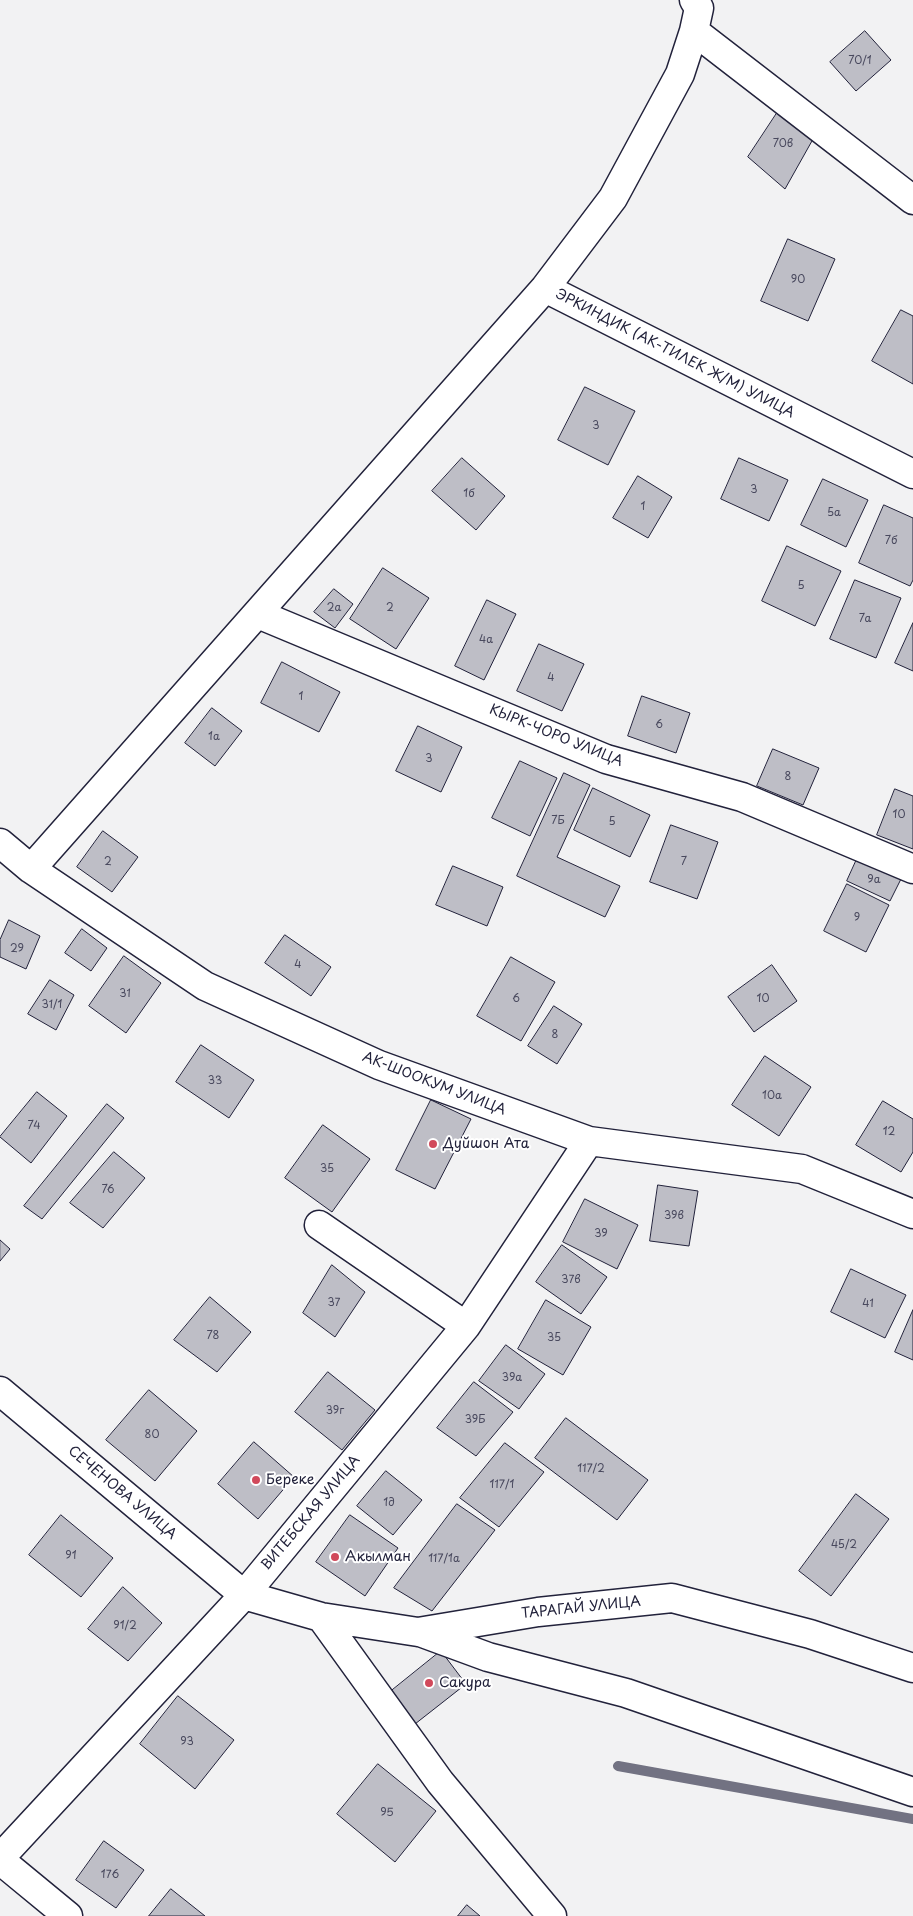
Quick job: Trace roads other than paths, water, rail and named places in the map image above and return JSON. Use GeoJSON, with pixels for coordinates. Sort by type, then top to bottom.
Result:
{"type":"FeatureCollection","features":[{"type":"Feature","properties":{"kind":"street","name":"ЭРКИНДИК (АК-ТИЛЕК Ж/М) УЛИЦА"},"geometry":{"type":"LineString","coordinates":[[694,0],[699,8],[694,31],[680,74],[613,198],[545,288],[913,474]]}},
{"type":"Feature","properties":{"kind":"street"},"geometry":{"type":"LineString","coordinates":[[694,31],[913,200]]}},
{"type":"Feature","properties":{"kind":"street"},"geometry":{"type":"LineString","coordinates":[[31,869],[545,288]]}},
{"type":"Feature","properties":{"kind":"street","name":"КЫРК-ЧОРО УЛИЦА"},"geometry":{"type":"LineString","coordinates":[[258,614],[606,758],[742,798],[913,870]]}},
{"type":"Feature","properties":{"kind":"street","name":"АК-ШООКУМ УЛИЦА"},"geometry":{"type":"LineString","coordinates":[[0,843],[31,869],[205,986],[379,1065],[589,1141],[802,1169],[913,1214]]}},
{"type":"Feature","properties":{"kind":"street","name":"ВИТЕБСКАЯ УЛИЦА"},"geometry":{"type":"LineString","coordinates":[[0,1859],[244,1595],[466,1326],[589,1141]]}},
{"type":"Feature","properties":{"kind":"street"},"geometry":{"type":"LineString","coordinates":[[319,1226],[466,1326]]}},
{"type":"Feature","properties":{"kind":"street","name":"СЕЧЕНОВА УЛИЦА"},"geometry":{"type":"LineString","coordinates":[[0,1391],[244,1595]]}},
{"type":"Feature","properties":{"kind":"street","name":"ТАРАГАЙ УЛИЦА"},"geometry":{"type":"LineString","coordinates":[[244,1595],[320,1617],[418,1632],[538,1612],[672,1598],[810,1634],[913,1668]]}},
{"type":"Feature","properties":{"kind":"street"},"geometry":{"type":"LineString","coordinates":[[320,1617],[440,1782],[552,1916]]}},
{"type":"Feature","properties":{"kind":"street"},"geometry":{"type":"LineString","coordinates":[[418,1632],[488,1658],[626,1693],[913,1792]]}},
{"type":"Feature","properties":{"kind":"street"},"geometry":{"type":"LineString","coordinates":[[0,1859],[68,1916]]}},
{"type":"Feature","properties":{"kind":"waterway"},"geometry":{"type":"LineString","coordinates":[[618,1766],[913,1819]]}},
{"type":"Feature","properties":{"kind":"place","name":"Дуйшон Ата"},"geometry":{"type":"Point","coordinates":[433,1144]}},
{"type":"Feature","properties":{"kind":"place","name":"Береке"},"geometry":{"type":"Point","coordinates":[256,1480]}},
{"type":"Feature","properties":{"kind":"place","name":"Акылман"},"geometry":{"type":"Point","coordinates":[335,1557]}},
{"type":"Feature","properties":{"kind":"place","name":"Сакура"},"geometry":{"type":"Point","coordinates":[429,1683]}}]}
